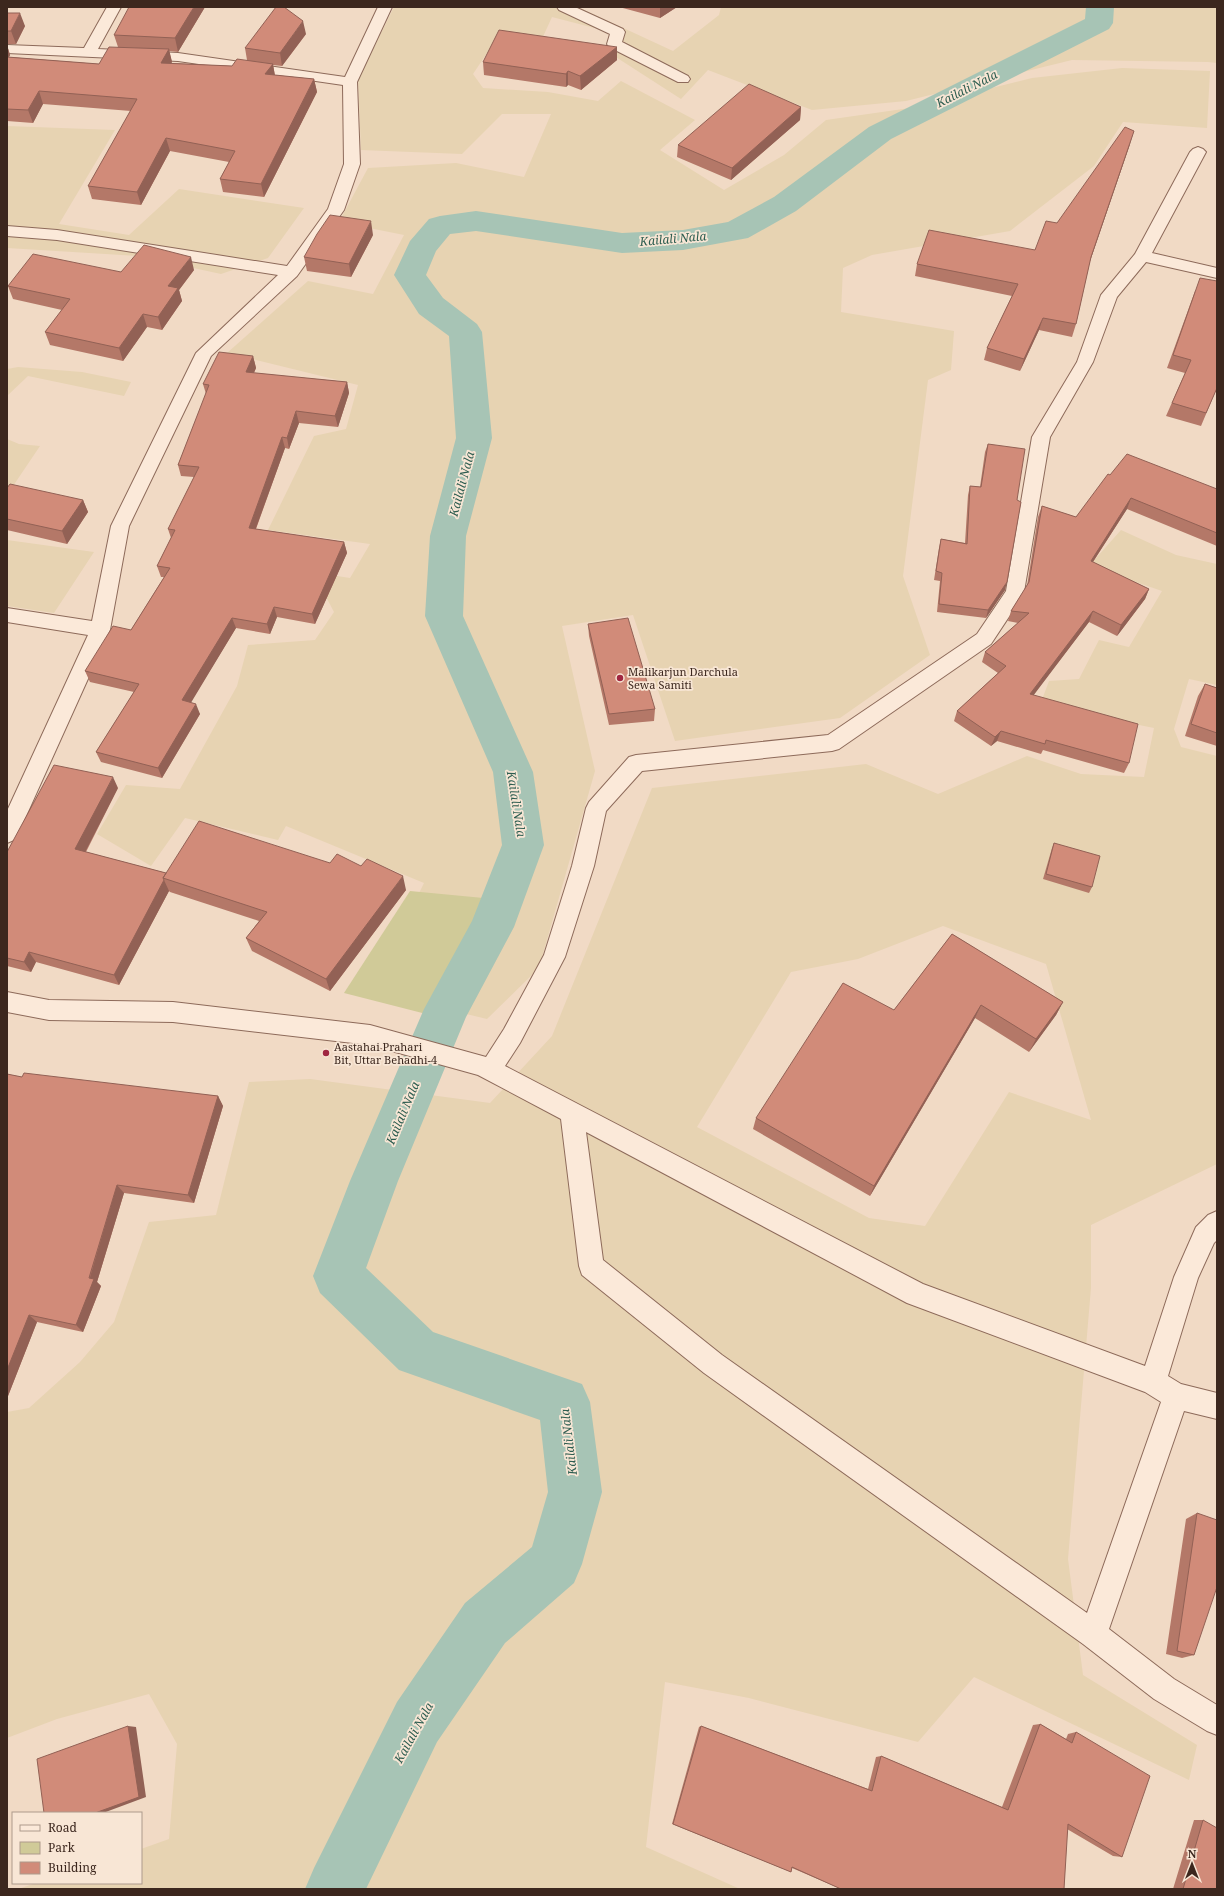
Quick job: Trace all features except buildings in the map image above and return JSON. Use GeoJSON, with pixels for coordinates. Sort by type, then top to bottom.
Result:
{"type":"FeatureCollection","features":[{"type":"Feature","properties":{"kind":"street"},"geometry":{"type":"LineString","coordinates":[[88,53],[114,7]]}},
{"type":"Feature","properties":{"kind":"street"},"geometry":{"type":"LineString","coordinates":[[7,834],[100,630],[120,526],[204,353],[291,272],[336,210],[352,164],[350,82],[385,7]]}},
{"type":"Feature","properties":{"kind":"street"},"geometry":{"type":"LineString","coordinates":[[564,7],[618,32],[614,44],[683,79]]}},
{"type":"Feature","properties":{"kind":"street"},"geometry":{"type":"LineString","coordinates":[[7,50],[178,57],[350,82]]}},
{"type":"Feature","properties":{"kind":"street"},"geometry":{"type":"LineString","coordinates":[[487,1067],[512,1036],[554,957],[583,866],[596,808],[636,763],[832,743],[984,639],[1015,592],[1041,437],[1085,362],[1109,295],[1142,256],[1198,152]]}},
{"type":"Feature","properties":{"kind":"street"},"geometry":{"type":"LineString","coordinates":[[7,231],[57,235],[291,272]]}},
{"type":"Feature","properties":{"kind":"street"},"geometry":{"type":"LineString","coordinates":[[1142,256],[1217,273]]}},
{"type":"Feature","properties":{"kind":"street"},"geometry":{"type":"LineString","coordinates":[[7,615],[100,630]]}},
{"type":"Feature","properties":{"kind":"street"},"geometry":{"type":"LineString","coordinates":[[7,1002],[49,1010],[173,1012],[370,1035],[487,1067],[916,1294],[1153,1382],[1176,1396],[1217,1406]]}},
{"type":"Feature","properties":{"kind":"street"},"geometry":{"type":"LineString","coordinates":[[572,1112],[591,1266],[713,1364],[1093,1634],[1164,1689],[1217,1721]]}},
{"type":"Feature","properties":{"kind":"street"},"geometry":{"type":"LineString","coordinates":[[1153,1382],[1186,1277],[1205,1235],[1217,1223]]}},
{"type":"Feature","properties":{"kind":"street"},"geometry":{"type":"LineString","coordinates":[[1093,1634],[1176,1396]]}},
{"type":"Feature","properties":{"kind":"shaded area"},"geometry":{"type":"Polygon","coordinates":[[[394,7],[578,7],[673,51],[719,15],[721,7],[1217,7],[1217,63],[1072,60],[906,101],[812,110],[708,70],[681,99],[608,52],[610,32],[552,17],[541,41],[497,38],[473,74],[483,88],[548,92],[598,101],[621,81],[695,120],[660,150],[724,190],[784,155],[826,120],[910,108],[1032,78],[1122,68],[1210,71],[1207,128],[1123,122],[1094,166],[1010,231],[872,255],[843,268],[841,312],[954,331],[951,370],[928,380],[903,576],[930,655],[840,718],[675,741],[633,615],[562,626],[595,771],[539,968],[487,1019],[371,991],[424,883],[286,826],[278,840],[185,818],[151,866],[97,834],[126,785],[180,789],[237,686],[248,645],[315,640],[334,612],[324,593],[273,566],[350,578],[370,544],[268,530],[314,436],[346,429],[358,385],[227,353],[308,281],[373,294],[404,235],[339,222],[368,168],[456,163],[524,177],[551,114],[502,114],[462,154],[361,150],[358,80],[394,7]]]}},
{"type":"Feature","properties":{"kind":"shaded area"},"geometry":{"type":"Polygon","coordinates":[[[7,126],[115,130],[59,224],[129,235],[179,189],[304,208],[268,258],[221,274],[138,256],[7,248],[7,126]]]}},
{"type":"Feature","properties":{"kind":"shaded area"},"geometry":{"type":"Polygon","coordinates":[[[18,367],[82,372],[131,382],[124,396],[28,376],[7,396],[7,369],[18,367]]]}},
{"type":"Feature","properties":{"kind":"shaded area"},"geometry":{"type":"Polygon","coordinates":[[[7,439],[19,444],[40,446],[7,495],[7,439]]]}},
{"type":"Feature","properties":{"kind":"shaded area"},"geometry":{"type":"Polygon","coordinates":[[[1121,530],[1176,555],[1217,564],[1217,685],[1189,679],[1174,729],[1181,747],[1217,756],[1217,1164],[1091,1225],[1091,1288],[1068,1559],[1083,1675],[1197,1745],[1189,1780],[974,1677],[918,1742],[749,1698],[665,1682],[646,1847],[740,1889],[18,1889],[33,1884],[142,1884],[142,1849],[169,1839],[177,1744],[149,1694],[57,1719],[7,1738],[7,1412],[29,1408],[80,1362],[114,1322],[149,1222],[216,1215],[249,1082],[310,1079],[490,1103],[552,1036],[652,788],[866,764],[938,794],[1027,756],[1081,774],[1144,777],[1154,728],[1040,705],[1049,681],[1079,679],[1099,640],[1129,647],[1162,591],[1089,566],[1121,530]],[[943,926],[858,959],[791,972],[697,1127],[869,1218],[925,1226],[1009,1092],[1091,1120],[1046,964],[943,926]]]}},
{"type":"Feature","properties":{"kind":"shaded area"},"geometry":{"type":"Polygon","coordinates":[[[7,540],[94,552],[54,613],[7,606],[7,540]]]}},
{"type":"Feature","properties":{"kind":"green space"},"geometry":{"type":"Polygon","coordinates":[[[410,891],[494,899],[434,1016],[344,993],[410,891]]]}},
{"type":"Feature","properties":{"kind":"waterway","name":"Kailali Nala"},"geometry":{"type":"LineString","coordinates":[[335,1889],[417,1722],[485,1623],[555,1564],[575,1492],[564,1402],[417,1352],[338,1276],[374,1181],[447,1009],[492,927],[523,845],[513,772],[444,616],[448,536],[474,438],[465,332],[431,306],[410,275],[421,248],[440,226],[476,221],[622,243],[683,240],[737,231],[785,204],[880,133],[1099,23],[1100,7]]}},
{"type":"Feature","properties":{"kind":"place","name":"Malikarjun Darchula Sewa Samiti"},"geometry":{"type":"Point","coordinates":[620,678]}},
{"type":"Feature","properties":{"kind":"place","name":"Aastahai Prahari Bit, Uttar Behadhi-4"},"geometry":{"type":"Point","coordinates":[326,1053]}}]}
